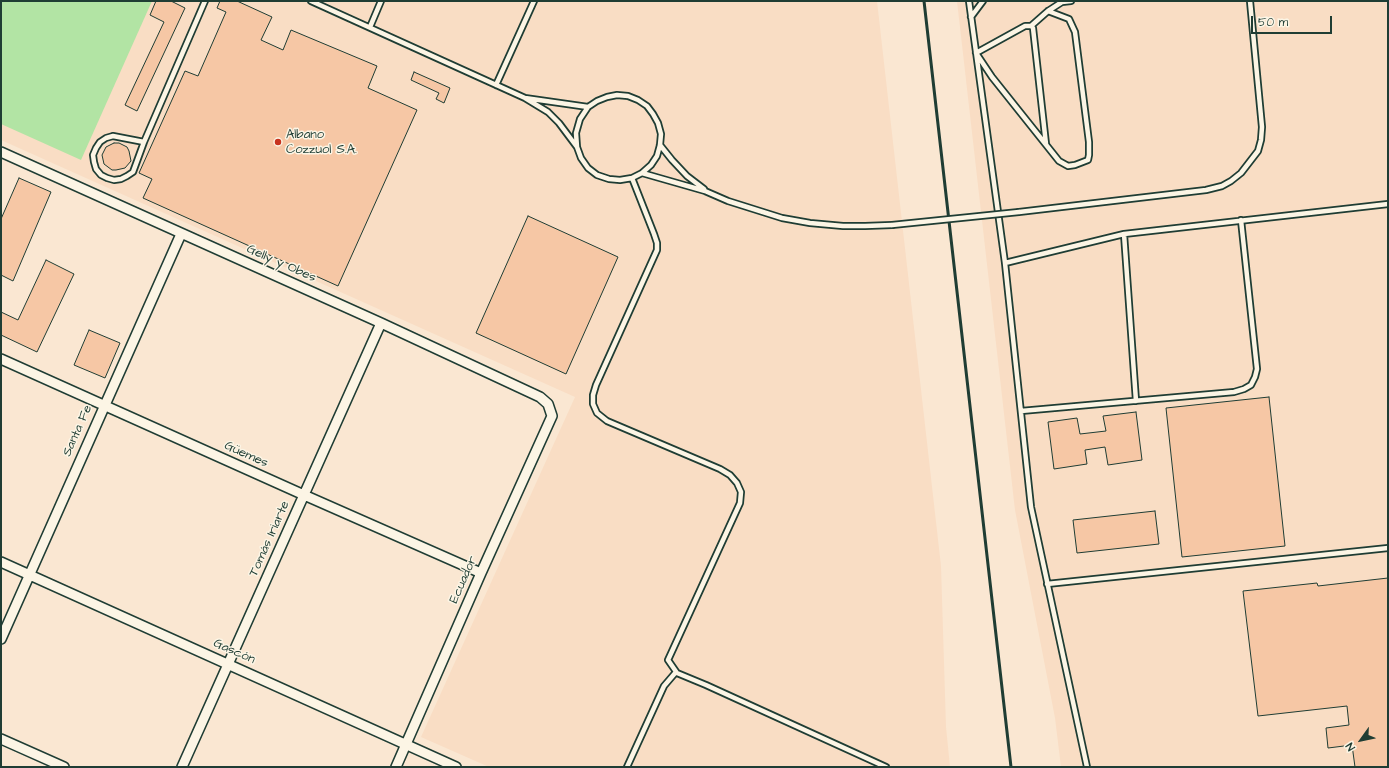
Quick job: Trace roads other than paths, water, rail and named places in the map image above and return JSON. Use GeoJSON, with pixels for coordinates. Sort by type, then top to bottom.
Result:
{"type":"FeatureCollection","features":[{"type":"Feature","properties":{"kind":"street","name":"Gelly y Obes"},"geometry":{"type":"LineString","coordinates":[[2,154],[381,323],[540,397],[548,404]]}},
{"type":"Feature","properties":{"kind":"street","name":"Santa Fe"},"geometry":{"type":"LineString","coordinates":[[1,639],[181,234]]}},
{"type":"Feature","properties":{"kind":"street","name":"Tomás Iriarte"},"geometry":{"type":"LineString","coordinates":[[182,767],[381,323]]}},
{"type":"Feature","properties":{"kind":"street","name":"Güemes"},"geometry":{"type":"LineString","coordinates":[[1,359],[481,573]]}},
{"type":"Feature","properties":{"kind":"street","name":"Ecuador"},"geometry":{"type":"LineString","coordinates":[[396,767],[552,416],[548,404]]}},
{"type":"Feature","properties":{"kind":"street","name":"Gascón"},"geometry":{"type":"LineString","coordinates":[[1,562],[456,767]]}},
{"type":"Feature","properties":{"kind":"street"},"geometry":{"type":"LineString","coordinates":[[1,738],[64,767]]}},
{"type":"Feature","properties":{"kind":"lane"},"geometry":{"type":"LineString","coordinates":[[144,142],[121,136],[106,138],[100,142],[96,148],[94,155],[96,169],[101,175],[114,180],[121,179],[133,172],[144,142],[205,1]]}},
{"type":"Feature","properties":{"kind":"lane"},"geometry":{"type":"LineString","coordinates":[[311,1],[525,98],[548,112],[559,123],[577,147]]}},
{"type":"Feature","properties":{"kind":"lane"},"geometry":{"type":"LineString","coordinates":[[370,27],[381,1]]}},
{"type":"Feature","properties":{"kind":"lane"},"geometry":{"type":"LineString","coordinates":[[496,84],[534,1]]}},
{"type":"Feature","properties":{"kind":"lane"},"geometry":{"type":"LineString","coordinates":[[969,1],[1005,263],[1031,507],[1087,767]]}},
{"type":"Feature","properties":{"kind":"lane"},"geometry":{"type":"LineString","coordinates":[[972,17],[983,1]]}},
{"type":"Feature","properties":{"kind":"lane"},"geometry":{"type":"LineString","coordinates":[[976,53],[1025,26],[1030,26],[1062,2],[1071,1]]}},
{"type":"Feature","properties":{"kind":"lane"},"geometry":{"type":"LineString","coordinates":[[642,173],[705,190],[728,201],[789,219],[843,226],[892,225],[1019,212],[1206,190],[1222,186],[1241,173],[1258,151],[1261,140],[1262,127],[1250,1]]}},
{"type":"Feature","properties":{"kind":"lane"},"geometry":{"type":"LineString","coordinates":[[976,53],[992,77],[1059,161],[1068,166],[1088,160],[1090,155],[1075,32],[1069,19],[1048,11]]}},
{"type":"Feature","properties":{"kind":"lane"},"geometry":{"type":"LineString","coordinates":[[1030,26],[1034,32],[1046,144]]}},
{"type":"Feature","properties":{"kind":"lane"},"geometry":{"type":"LineString","coordinates":[[617,95],[628,96],[638,100],[654,114],[661,134],[660,145],[657,156],[651,165],[642,173],[632,178],[620,180],[608,179],[597,175],[588,168],[581,158],[577,147],[576,133],[580,119],[588,107],[607,97],[617,95]]}},
{"type":"Feature","properties":{"kind":"lane"},"geometry":{"type":"LineString","coordinates":[[525,98],[588,107]]}},
{"type":"Feature","properties":{"kind":"lane"},"geometry":{"type":"LineString","coordinates":[[660,145],[687,176],[705,190]]}},
{"type":"Feature","properties":{"kind":"lane"},"geometry":{"type":"LineString","coordinates":[[632,178],[654,234],[657,243],[657,250],[596,385],[593,395],[593,404],[597,413],[607,421],[720,469],[737,483],[741,492],[740,503],[668,660],[676,672],[886,767]]}},
{"type":"Feature","properties":{"kind":"lane"},"geometry":{"type":"LineString","coordinates":[[1005,263],[1124,234],[1388,204]]}},
{"type":"Feature","properties":{"kind":"lane"},"geometry":{"type":"LineString","coordinates":[[1021,411],[1234,392],[1251,385],[1257,369],[1241,220]]}},
{"type":"Feature","properties":{"kind":"lane"},"geometry":{"type":"LineString","coordinates":[[1124,234],[1136,401]]}},
{"type":"Feature","properties":{"kind":"lane"},"geometry":{"type":"LineString","coordinates":[[1048,584],[1388,548]]}},
{"type":"Feature","properties":{"kind":"lane"},"geometry":{"type":"LineString","coordinates":[[627,767],[664,686],[676,672]]}},
{"type":"Feature","properties":{"kind":"railway"},"geometry":{"type":"LineString","coordinates":[[924,1],[1011,767]]}},
{"type":"Feature","properties":{"kind":"place","name":"Albano Cozzuol S.A."},"geometry":{"type":"Point","coordinates":[278,142]}}]}
